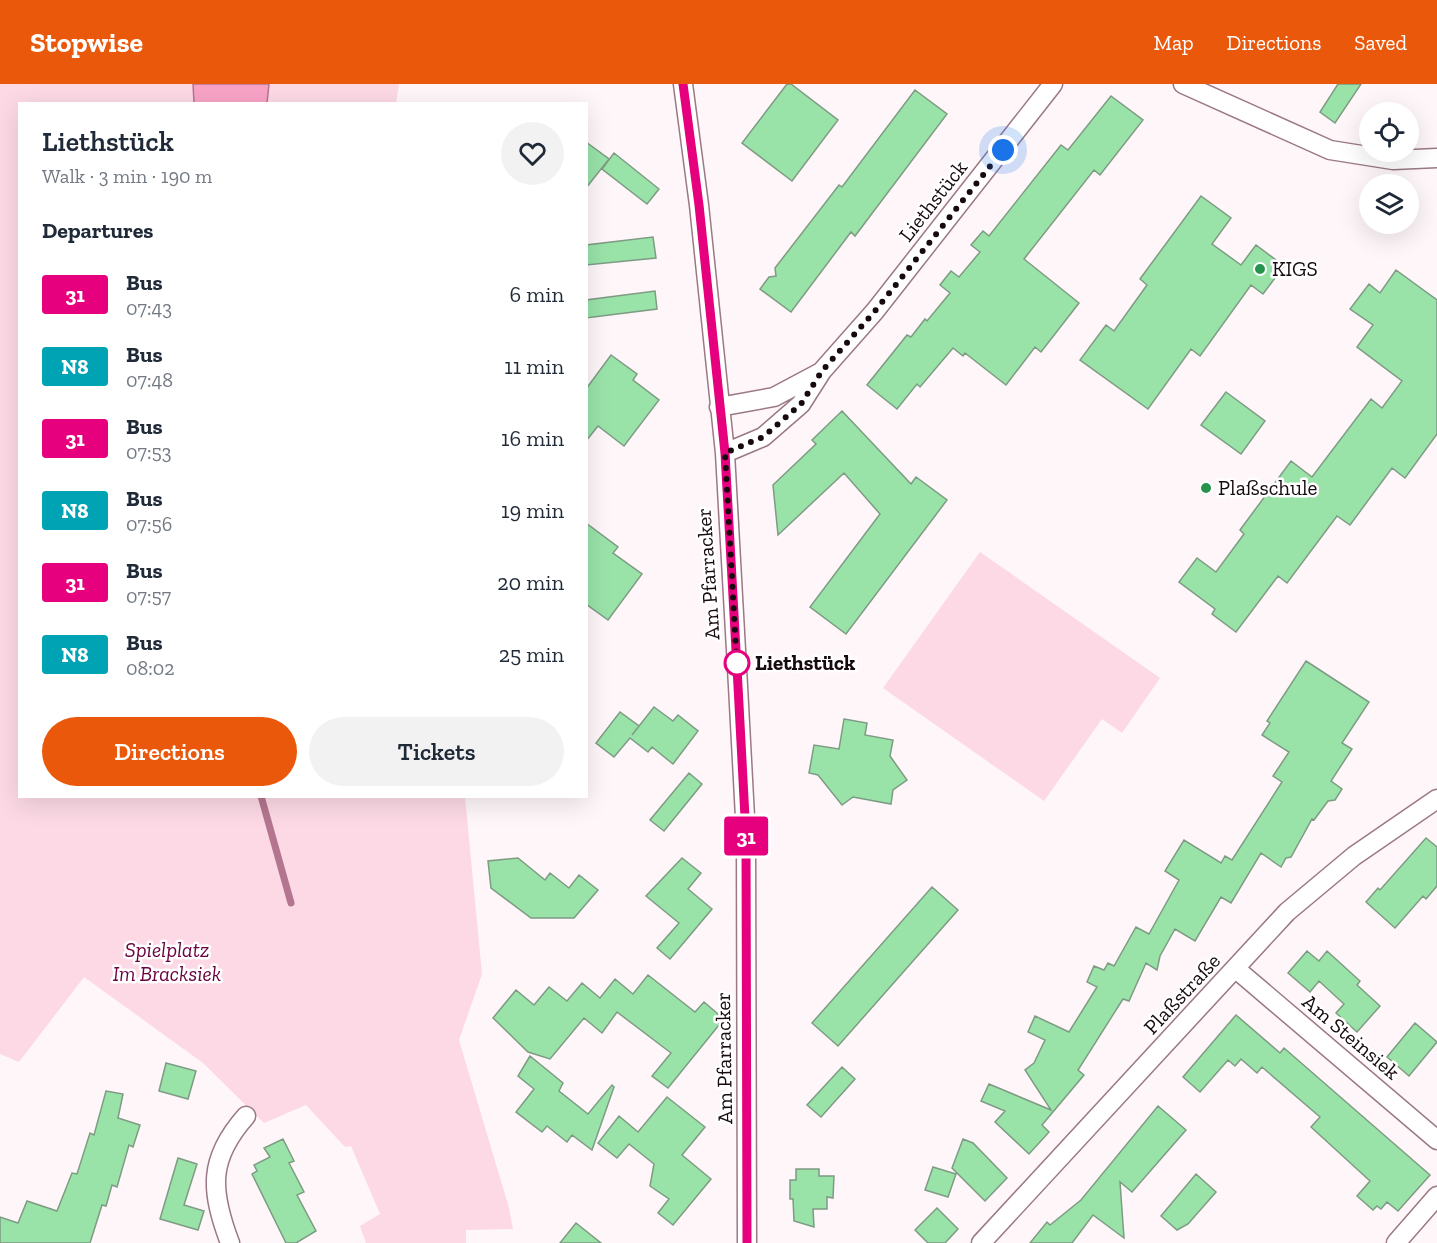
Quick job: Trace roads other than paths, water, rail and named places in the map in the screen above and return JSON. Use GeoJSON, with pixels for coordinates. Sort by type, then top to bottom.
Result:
{"type":"FeatureCollection","features":[{"type":"Feature","properties":{"kind":"street","name":"Am Pfarracker"},"geometry":{"type":"LineString","coordinates":[[683,84],[701,217],[725,453],[746,836],[747,1243]]}},
{"type":"Feature","properties":{"kind":"street","name":"Liethstück"},"geometry":{"type":"LineString","coordinates":[[725,453],[763,437],[801,404],[822,371],[875,311],[1053,84]]}},
{"type":"Feature","properties":{"kind":"street"},"geometry":{"type":"LineString","coordinates":[[1183,84],[1330,150],[1393,160],[1437,158]]}},
{"type":"Feature","properties":{"kind":"street","name":"Liethstück"},"geometry":{"type":"LineString","coordinates":[[719,407],[774,397],[822,371]]}},
{"type":"Feature","properties":{"kind":"street","name":"Plaßstraße"},"geometry":{"type":"LineString","coordinates":[[981,1243],[1287,912],[1354,856],[1437,799]]}},
{"type":"Feature","properties":{"kind":"street","name":"Am Steinsiek"},"geometry":{"type":"LineString","coordinates":[[1236,969],[1437,1140]]}},
{"type":"Feature","properties":{"kind":"street"},"geometry":{"type":"LineString","coordinates":[[230,1243],[221,1217],[215,1180],[218,1158],[229,1135],[246,1116]]}},
{"type":"Feature","properties":{"kind":"street"},"geometry":{"type":"LineString","coordinates":[[1396,1243],[1437,1196]]}},
{"type":"Feature","properties":{"kind":"waterway"},"geometry":{"type":"LineString","coordinates":[[262,798],[291,903]]}},
{"type":"Feature","properties":{"kind":"place","name":"KIGS"},"geometry":{"type":"Point","coordinates":[1260,269]}},
{"type":"Feature","properties":{"kind":"place","name":"Plaßschule"},"geometry":{"type":"Point","coordinates":[1206,488]}},
{"type":"Feature","properties":{"kind":"place","name":"Liethstück"},"geometry":{"type":"Point","coordinates":[737,663]}},
{"type":"Feature","properties":{"kind":"park label","name":"Spielplatz Im Bracksiek"},"geometry":{"type":"Point","coordinates":[167,962]}}]}
